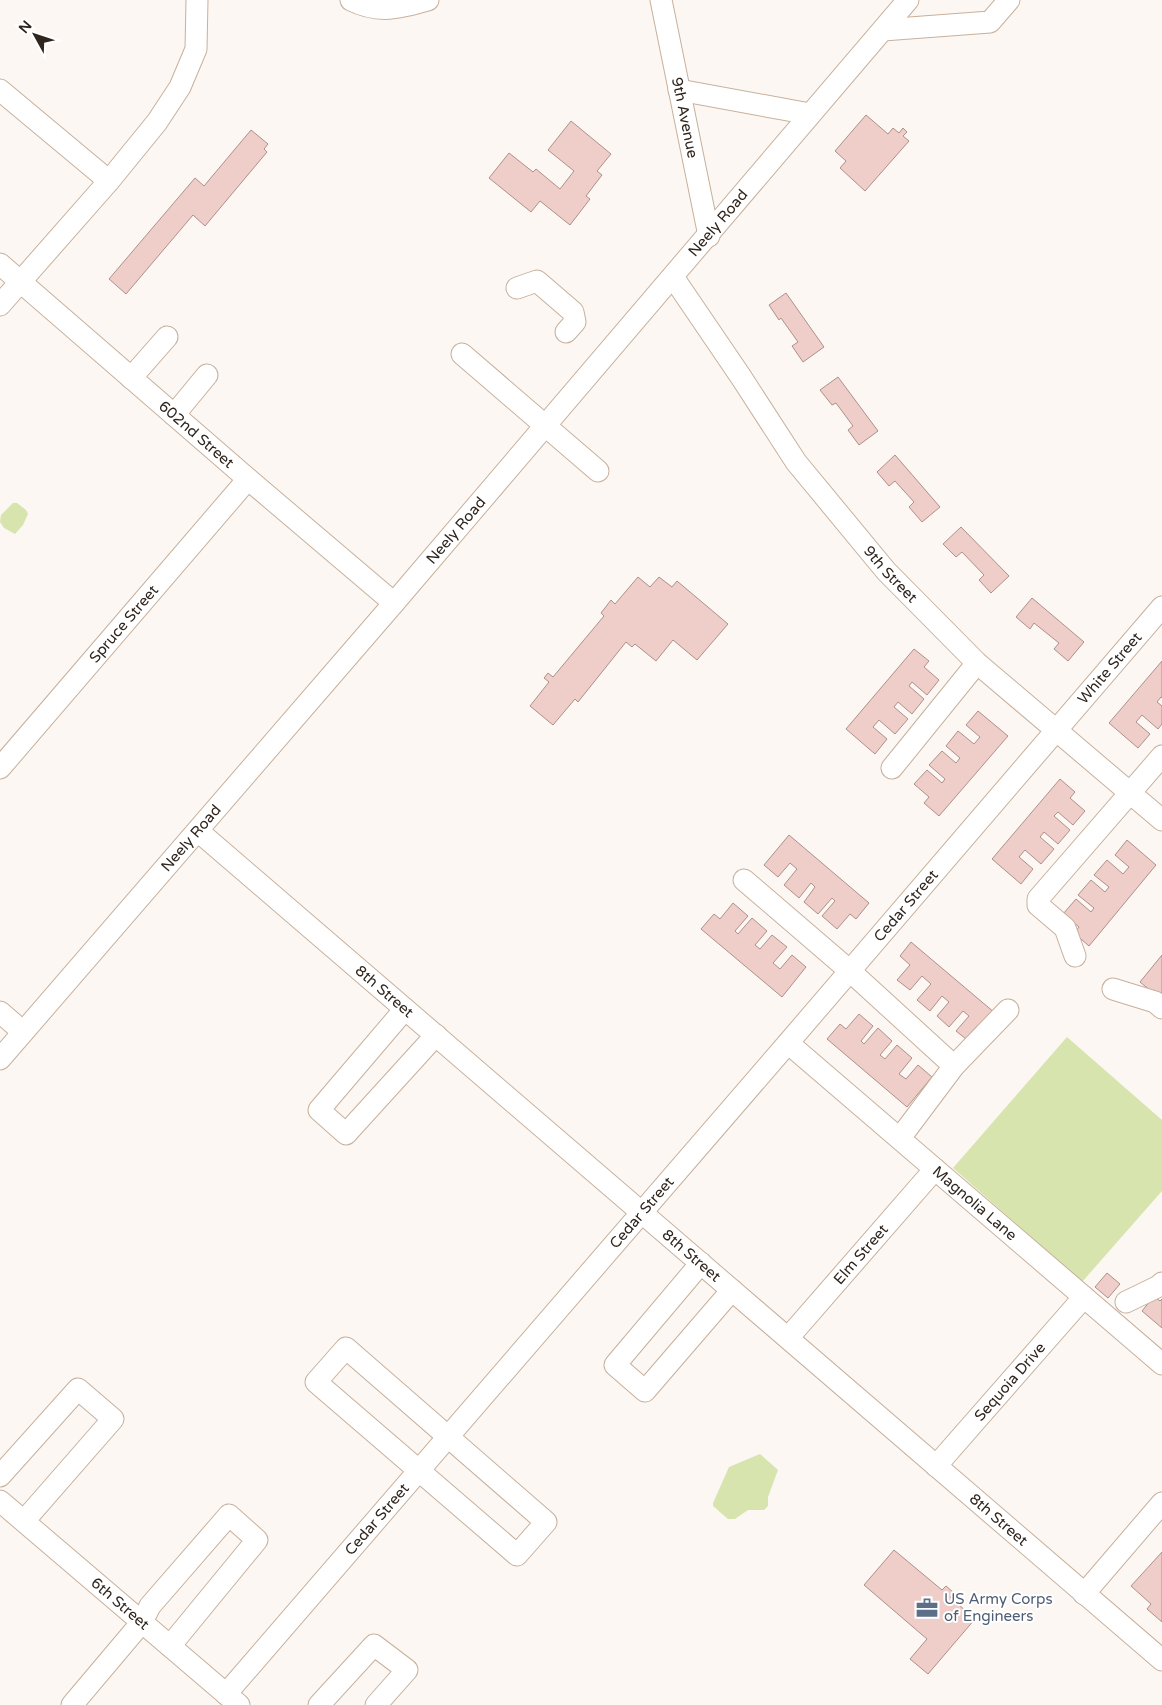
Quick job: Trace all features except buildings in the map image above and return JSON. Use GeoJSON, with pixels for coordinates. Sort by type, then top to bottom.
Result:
{"type":"FeatureCollection","features":[{"type":"Feature","properties":{"kind":"street"},"geometry":{"type":"LineString","coordinates":[[0,305],[109,181],[157,122],[180,87],[196,49],[197,0]]}},
{"type":"Feature","properties":{"kind":"street"},"geometry":{"type":"LineString","coordinates":[[351,0],[375,9],[399,8],[428,0]]}},
{"type":"Feature","properties":{"kind":"street","name":"9th Avenue"},"geometry":{"type":"LineString","coordinates":[[661,0],[709,236]]}},
{"type":"Feature","properties":{"kind":"street","name":"Neely Road"},"geometry":{"type":"LineString","coordinates":[[0,1059],[709,236],[908,0]]}},
{"type":"Feature","properties":{"kind":"street"},"geometry":{"type":"LineString","coordinates":[[883,30],[990,22],[1009,0]]}},
{"type":"Feature","properties":{"kind":"street"},"geometry":{"type":"LineString","coordinates":[[0,90],[109,181]]}},
{"type":"Feature","properties":{"kind":"street"},"geometry":{"type":"LineString","coordinates":[[680,90],[810,114]]}},
{"type":"Feature","properties":{"kind":"street","name":"602nd Street"},"geometry":{"type":"LineString","coordinates":[[0,264],[394,603]]}},
{"type":"Feature","properties":{"kind":"street","name":"9th Street"},"geometry":{"type":"LineString","coordinates":[[673,277],[796,462],[886,571],[977,663],[1162,820]]}},
{"type":"Feature","properties":{"kind":"street"},"geometry":{"type":"LineString","coordinates":[[517,288],[537,281],[573,312],[575,322],[566,332]]}},
{"type":"Feature","properties":{"kind":"street"},"geometry":{"type":"LineString","coordinates":[[131,378],[167,337]]}},
{"type":"Feature","properties":{"kind":"street"},"geometry":{"type":"LineString","coordinates":[[462,354],[598,471]]}},
{"type":"Feature","properties":{"kind":"street"},"geometry":{"type":"LineString","coordinates":[[174,415],[207,375]]}},
{"type":"Feature","properties":{"kind":"street","name":"Spruce Street"},"geometry":{"type":"LineString","coordinates":[[0,768],[248,479]]}},
{"type":"Feature","properties":{"kind":"street","name":"White Street"},"geometry":{"type":"LineString","coordinates":[[1057,730],[1162,607]]}},
{"type":"Feature","properties":{"kind":"street"},"geometry":{"type":"LineString","coordinates":[[892,768],[977,663]]}},
{"type":"Feature","properties":{"kind":"street","name":"Cedar Street"},"geometry":{"type":"LineString","coordinates":[[232,1699],[448,1436],[1057,730]]}},
{"type":"Feature","properties":{"kind":"street"},"geometry":{"type":"LineString","coordinates":[[1074,956],[1065,928],[1038,905],[1038,899],[1162,756]]}},
{"type":"Feature","properties":{"kind":"street","name":"8th Street"},"geometry":{"type":"LineString","coordinates":[[198,831],[1162,1660]]}},
{"type":"Feature","properties":{"kind":"street"},"geometry":{"type":"LineString","coordinates":[[744,880],[850,971],[954,1066]]}},
{"type":"Feature","properties":{"kind":"street"},"geometry":{"type":"LineString","coordinates":[[1113,989],[1155,1002],[1162,1008]]}},
{"type":"Feature","properties":{"kind":"street"},"geometry":{"type":"LineString","coordinates":[[405,1010],[319,1110],[346,1134],[436,1035]]}},
{"type":"Feature","properties":{"kind":"street"},"geometry":{"type":"LineString","coordinates":[[900,1138],[954,1066],[1008,1010]]}},
{"type":"Feature","properties":{"kind":"street"},"geometry":{"type":"LineString","coordinates":[[0,1012],[23,1032]]}},
{"type":"Feature","properties":{"kind":"street","name":"Magnolia Lane"},"geometry":{"type":"LineString","coordinates":[[788,1043],[1162,1364]]}},
{"type":"Feature","properties":{"kind":"street","name":"Elm Street"},"geometry":{"type":"LineString","coordinates":[[788,1338],[935,1169]]}},
{"type":"Feature","properties":{"kind":"street"},"geometry":{"type":"LineString","coordinates":[[701,1263],[615,1366],[645,1391],[732,1290]]}},
{"type":"Feature","properties":{"kind":"street"},"geometry":{"type":"LineString","coordinates":[[1126,1302],[1162,1283]]}},
{"type":"Feature","properties":{"kind":"street","name":"Sequoia Drive"},"geometry":{"type":"LineString","coordinates":[[936,1466],[1084,1297]]}},
{"type":"Feature","properties":{"kind":"street"},"geometry":{"type":"LineString","coordinates":[[346,1348],[546,1522],[517,1555],[419,1471],[316,1382],[346,1348]]}},
{"type":"Feature","properties":{"kind":"street"},"geometry":{"type":"LineString","coordinates":[[0,1476],[78,1389],[113,1419],[24,1522]]}},
{"type":"Feature","properties":{"kind":"street"},"geometry":{"type":"LineString","coordinates":[[1084,1594],[1162,1504]]}},
{"type":"Feature","properties":{"kind":"street","name":"6th Street"},"geometry":{"type":"LineString","coordinates":[[2,1506],[24,1522],[232,1699]]}},
{"type":"Feature","properties":{"kind":"street"},"geometry":{"type":"LineString","coordinates":[[72,1705],[142,1622],[150,1606],[229,1515],[258,1540],[170,1646]]}},
{"type":"Feature","properties":{"kind":"street"},"geometry":{"type":"LineString","coordinates":[[319,1705],[374,1644],[406,1670],[376,1705]]}},
{"type":"Feature","properties":{"kind":"green space"},"geometry":{"type":"Polygon","coordinates":[[[13,503],[17,503],[28,514],[23,525],[15,534],[4,528],[0,522],[1,515],[13,503]]]}},
{"type":"Feature","properties":{"kind":"green space"},"geometry":{"type":"Polygon","coordinates":[[[1067,1037],[1162,1120],[1162,1191],[1082,1282],[953,1168],[1067,1037]]]}},
{"type":"Feature","properties":{"kind":"green space"},"geometry":{"type":"Polygon","coordinates":[[[760,1454],[778,1470],[768,1497],[768,1506],[764,1510],[748,1510],[735,1519],[728,1519],[713,1506],[713,1503],[729,1467],[760,1454]]]}},
{"type":"Feature","properties":{"kind":"place","name":"US Army Corps of Engineers"},"geometry":{"type":"Point","coordinates":[927,1608]}}]}
